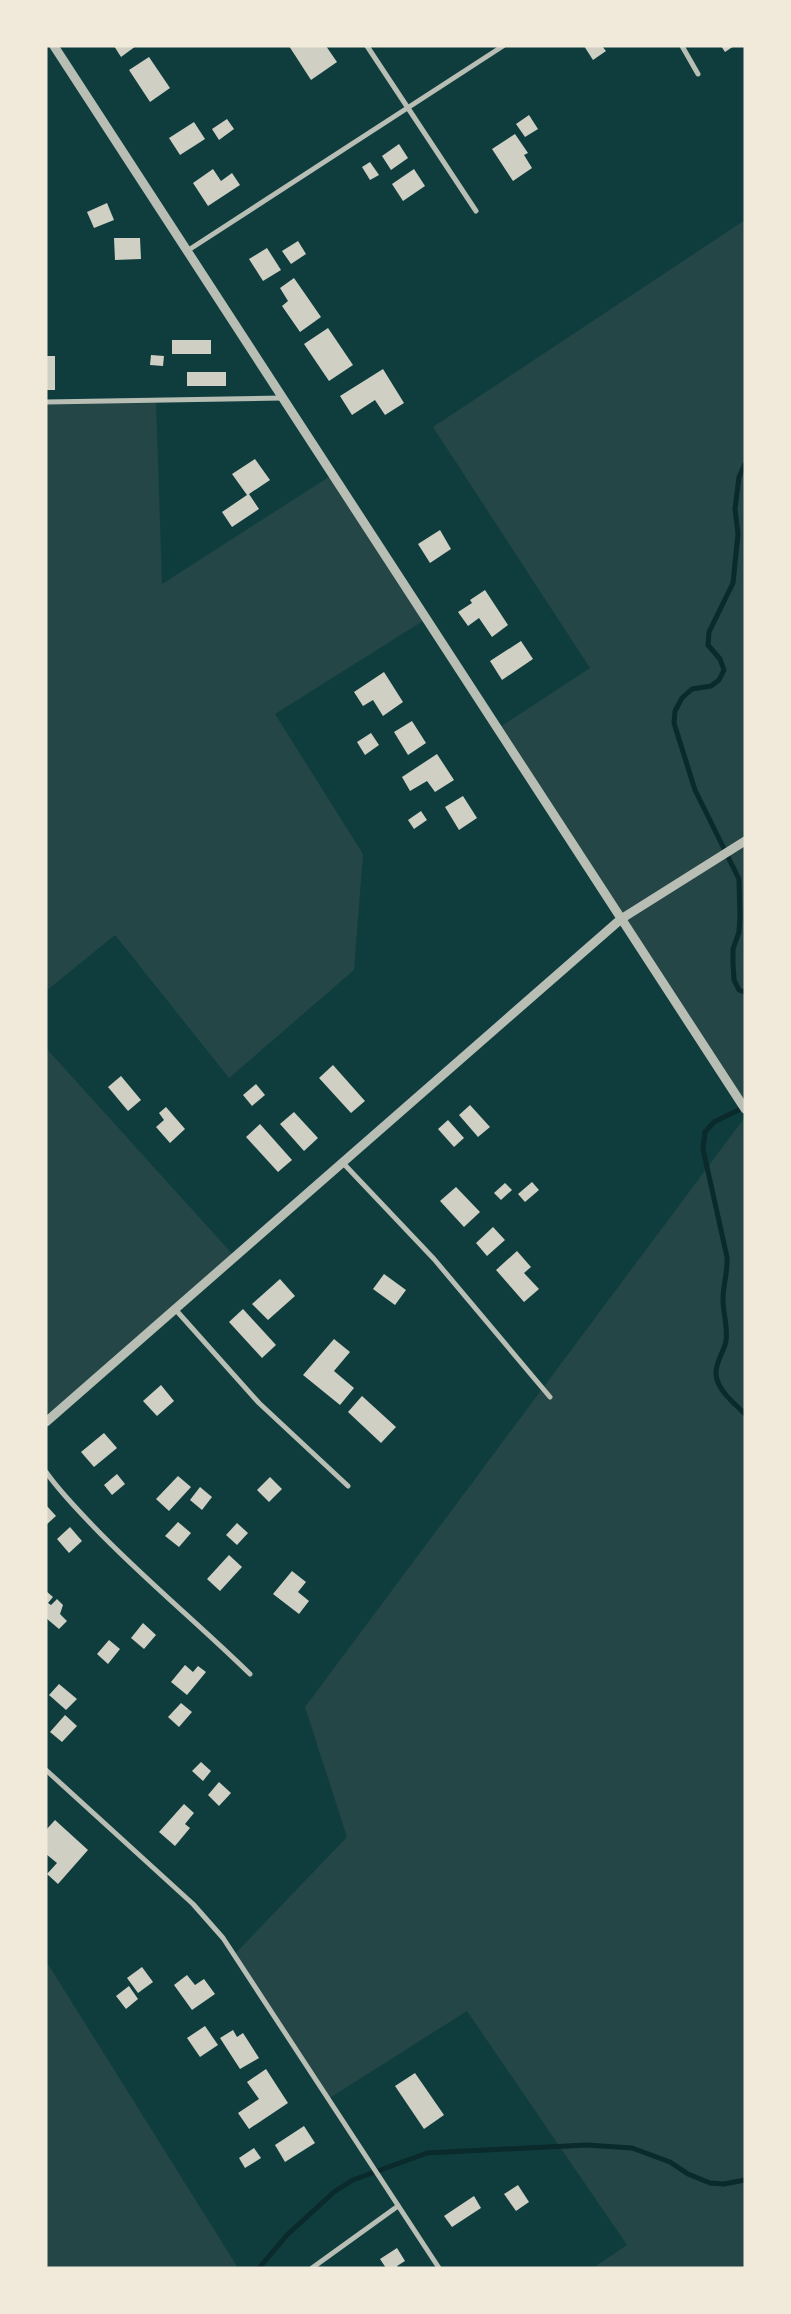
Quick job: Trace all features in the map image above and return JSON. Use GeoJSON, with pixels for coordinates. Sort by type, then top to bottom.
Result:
{"type":"FeatureCollection","features":[{"type":"Feature","properties":{"kind":"street"},"geometry":{"type":"LineString","coordinates":[[54,46],[745,1109]]}},
{"type":"Feature","properties":{"kind":"street"},"geometry":{"type":"LineString","coordinates":[[367,46],[476,211]]}},
{"type":"Feature","properties":{"kind":"street"},"geometry":{"type":"LineString","coordinates":[[187,251],[503,46]]}},
{"type":"Feature","properties":{"kind":"street"},"geometry":{"type":"LineString","coordinates":[[682,46],[698,74]]}},
{"type":"Feature","properties":{"kind":"street"},"geometry":{"type":"LineString","coordinates":[[46,402],[282,398]]}},
{"type":"Feature","properties":{"kind":"street"},"geometry":{"type":"LineString","coordinates":[[46,1422],[621,919],[745,841]]}},
{"type":"Feature","properties":{"kind":"street"},"geometry":{"type":"LineString","coordinates":[[343,1163],[434,1259],[550,1397]]}},
{"type":"Feature","properties":{"kind":"street"},"geometry":{"type":"LineString","coordinates":[[176,1309],[259,1403],[348,1486]]}},
{"type":"Feature","properties":{"kind":"street"},"geometry":{"type":"LineString","coordinates":[[46,1472],[71,1503],[117,1551],[208,1633],[250,1674]]}},
{"type":"Feature","properties":{"kind":"street"},"geometry":{"type":"LineString","coordinates":[[46,1770],[104,1821],[206,1918],[244,1969],[439,2268]]}},
{"type":"Feature","properties":{"kind":"street"},"geometry":{"type":"LineString","coordinates":[[312,2268],[398,2206]]}},
{"type":"Feature","properties":{"kind":"shaded area"},"geometry":{"type":"Polygon","coordinates":[[[745,220],[745,1109],[497,729],[590,668],[433,427],[745,220]]]}},
{"type":"Feature","properties":{"kind":"shaded area"},"geometry":{"type":"Polygon","coordinates":[[[156,400],[162,584],[332,475],[426,619],[275,714],[363,854],[354,970],[229,1078],[115,935],[46,991],[46,402],[156,400]]]}},
{"type":"Feature","properties":{"kind":"shaded area"},"geometry":{"type":"Polygon","coordinates":[[[46,1048],[235,1257],[53,1416],[46,1409],[46,1048]]]}},
{"type":"Feature","properties":{"kind":"shaded area"},"geometry":{"type":"Polygon","coordinates":[[[745,1117],[745,2268],[593,2268],[627,2245],[467,2011],[328,2099],[234,1955],[347,1837],[305,1707],[745,1117]]]}},
{"type":"Feature","properties":{"kind":"shaded area"},"geometry":{"type":"Polygon","coordinates":[[[46,1961],[238,2268],[46,2268],[46,1961]]]}},
{"type":"Feature","properties":{"kind":"building"},"geometry":{"type":"Polygon","coordinates":[[[114,46],[136,46],[121,57],[114,46]]]}},
{"type":"Feature","properties":{"kind":"building"},"geometry":{"type":"Polygon","coordinates":[[[289,46],[326,46],[337,62],[311,80],[289,46]]]}},
{"type":"Feature","properties":{"kind":"building"},"geometry":{"type":"Polygon","coordinates":[[[584,46],[602,46],[606,51],[593,60],[584,46]]]}},
{"type":"Feature","properties":{"kind":"building"},"geometry":{"type":"Polygon","coordinates":[[[721,46],[734,46],[725,52],[721,46]]]}},
{"type":"Feature","properties":{"kind":"building"},"geometry":{"type":"Polygon","coordinates":[[[149,57],[170,88],[150,102],[129,70],[149,57]]]}},
{"type":"Feature","properties":{"kind":"building"},"geometry":{"type":"Polygon","coordinates":[[[529,115],[538,129],[525,137],[516,124],[529,115]]]}},
{"type":"Feature","properties":{"kind":"building"},"geometry":{"type":"Polygon","coordinates":[[[227,119],[234,129],[219,140],[212,129],[227,119]]]}},
{"type":"Feature","properties":{"kind":"building"},"geometry":{"type":"Polygon","coordinates":[[[194,122],[205,139],[180,155],[169,138],[194,122]]]}},
{"type":"Feature","properties":{"kind":"building"},"geometry":{"type":"Polygon","coordinates":[[[515,134],[528,153],[524,155],[532,168],[513,181],[492,149],[515,134]]]}},
{"type":"Feature","properties":{"kind":"building"},"geometry":{"type":"Polygon","coordinates":[[[399,144],[408,158],[391,170],[382,156],[399,144]]]}},
{"type":"Feature","properties":{"kind":"building"},"geometry":{"type":"Polygon","coordinates":[[[370,162],[379,175],[370,180],[362,167],[370,162]]]}},
{"type":"Feature","properties":{"kind":"building"},"geometry":{"type":"Polygon","coordinates":[[[213,169],[221,181],[232,173],[240,185],[208,206],[193,183],[213,169]]]}},
{"type":"Feature","properties":{"kind":"building"},"geometry":{"type":"Polygon","coordinates":[[[414,169],[425,186],[403,201],[392,184],[414,169]]]}},
{"type":"Feature","properties":{"kind":"building"},"geometry":{"type":"Polygon","coordinates":[[[107,203],[114,220],[94,228],[87,212],[107,203]]]}},
{"type":"Feature","properties":{"kind":"building"},"geometry":{"type":"Polygon","coordinates":[[[114,238],[140,238],[141,259],[115,260],[114,238]]]}},
{"type":"Feature","properties":{"kind":"building"},"geometry":{"type":"Polygon","coordinates":[[[298,241],[306,254],[291,264],[282,251],[298,241]]]}},
{"type":"Feature","properties":{"kind":"building"},"geometry":{"type":"Polygon","coordinates":[[[267,248],[281,270],[263,281],[249,259],[267,248]]]}},
{"type":"Feature","properties":{"kind":"building"},"geometry":{"type":"Polygon","coordinates":[[[294,278],[321,317],[300,332],[282,306],[288,301],[280,288],[294,278]]]}},
{"type":"Feature","properties":{"kind":"building"},"geometry":{"type":"Polygon","coordinates":[[[328,328],[353,365],[329,381],[304,344],[328,328]]]}},
{"type":"Feature","properties":{"kind":"building"},"geometry":{"type":"Polygon","coordinates":[[[172,340],[211,340],[211,354],[172,354],[172,340]]]}},
{"type":"Feature","properties":{"kind":"building"},"geometry":{"type":"Polygon","coordinates":[[[151,355],[164,356],[163,366],[150,365],[151,355]]]}},
{"type":"Feature","properties":{"kind":"building"},"geometry":{"type":"Polygon","coordinates":[[[46,356],[55,356],[55,390],[46,390],[46,356]]]}},
{"type":"Feature","properties":{"kind":"building"},"geometry":{"type":"Polygon","coordinates":[[[383,369],[404,403],[385,415],[375,400],[352,415],[340,396],[383,369]]]}},
{"type":"Feature","properties":{"kind":"building"},"geometry":{"type":"Polygon","coordinates":[[[187,372],[226,372],[226,386],[187,386],[187,372]]]}},
{"type":"Feature","properties":{"kind":"building"},"geometry":{"type":"Polygon","coordinates":[[[255,459],[270,480],[249,494],[259,509],[232,527],[222,512],[247,495],[232,474],[255,459]]]}},
{"type":"Feature","properties":{"kind":"building"},"geometry":{"type":"Polygon","coordinates":[[[440,530],[451,549],[430,563],[418,544],[440,530]]]}},
{"type":"Feature","properties":{"kind":"building"},"geometry":{"type":"Polygon","coordinates":[[[485,590],[508,625],[492,637],[479,618],[468,626],[458,612],[472,603],[470,600],[485,590]]]}},
{"type":"Feature","properties":{"kind":"building"},"geometry":{"type":"Polygon","coordinates":[[[521,641],[533,659],[502,680],[490,661],[521,641]]]}},
{"type":"Feature","properties":{"kind":"building"},"geometry":{"type":"Polygon","coordinates":[[[384,672],[403,702],[383,716],[373,700],[363,706],[354,692],[384,672]]]}},
{"type":"Feature","properties":{"kind":"building"},"geometry":{"type":"Polygon","coordinates":[[[412,721],[426,743],[408,755],[394,732],[412,721]]]}},
{"type":"Feature","properties":{"kind":"building"},"geometry":{"type":"Polygon","coordinates":[[[371,733],[379,745],[365,755],[357,742],[371,733]]]}},
{"type":"Feature","properties":{"kind":"building"},"geometry":{"type":"Polygon","coordinates":[[[437,754],[454,780],[435,792],[427,781],[410,791],[402,777],[437,754]]]}},
{"type":"Feature","properties":{"kind":"building"},"geometry":{"type":"Polygon","coordinates":[[[463,796],[477,818],[459,830],[445,807],[463,796]]]}},
{"type":"Feature","properties":{"kind":"building"},"geometry":{"type":"Polygon","coordinates":[[[421,811],[427,820],[414,829],[408,820],[421,811]]]}},
{"type":"Feature","properties":{"kind":"building"},"geometry":{"type":"Polygon","coordinates":[[[333,1065],[365,1101],[351,1113],[319,1078],[333,1065]]]}},
{"type":"Feature","properties":{"kind":"building"},"geometry":{"type":"Polygon","coordinates":[[[121,1076],[141,1100],[128,1111],[108,1087],[121,1076]]]}},
{"type":"Feature","properties":{"kind":"building"},"geometry":{"type":"Polygon","coordinates":[[[256,1084],[265,1095],[252,1106],[243,1095],[256,1084]]]}},
{"type":"Feature","properties":{"kind":"building"},"geometry":{"type":"Polygon","coordinates":[[[470,1105],[490,1127],[478,1137],[459,1115],[470,1105]]]}},
{"type":"Feature","properties":{"kind":"building"},"geometry":{"type":"Polygon","coordinates":[[[166,1107],[185,1129],[170,1143],[156,1127],[164,1120],[159,1113],[166,1107]]]}},
{"type":"Feature","properties":{"kind":"building"},"geometry":{"type":"Polygon","coordinates":[[[294,1112],[318,1138],[304,1151],[280,1124],[294,1112]]]}},
{"type":"Feature","properties":{"kind":"building"},"geometry":{"type":"Polygon","coordinates":[[[448,1120],[464,1138],[454,1147],[438,1129],[448,1120]]]}},
{"type":"Feature","properties":{"kind":"building"},"geometry":{"type":"Polygon","coordinates":[[[260,1124],[292,1160],[278,1172],[246,1137],[260,1124]]]}},
{"type":"Feature","properties":{"kind":"building"},"geometry":{"type":"Polygon","coordinates":[[[532,1182],[539,1190],[525,1202],[518,1194],[532,1182]]]}},
{"type":"Feature","properties":{"kind":"building"},"geometry":{"type":"Polygon","coordinates":[[[505,1183],[512,1190],[501,1200],[494,1193],[505,1183]]]}},
{"type":"Feature","properties":{"kind":"building"},"geometry":{"type":"Polygon","coordinates":[[[456,1187],[480,1212],[464,1227],[440,1201],[456,1187]]]}},
{"type":"Feature","properties":{"kind":"building"},"geometry":{"type":"Polygon","coordinates":[[[493,1227],[505,1240],[487,1256],[476,1243],[493,1227]]]}},
{"type":"Feature","properties":{"kind":"building"},"geometry":{"type":"Polygon","coordinates":[[[517,1251],[531,1267],[524,1273],[539,1289],[524,1302],[496,1270],[517,1251]]]}},
{"type":"Feature","properties":{"kind":"building"},"geometry":{"type":"Polygon","coordinates":[[[384,1274],[406,1290],[395,1305],[373,1289],[384,1274]]]}},
{"type":"Feature","properties":{"kind":"building"},"geometry":{"type":"Polygon","coordinates":[[[280,1279],[295,1296],[268,1320],[252,1304],[280,1279]]]}},
{"type":"Feature","properties":{"kind":"building"},"geometry":{"type":"Polygon","coordinates":[[[243,1309],[276,1345],[262,1358],[229,1322],[243,1309]]]}},
{"type":"Feature","properties":{"kind":"building"},"geometry":{"type":"Polygon","coordinates":[[[334,1339],[350,1352],[334,1371],[354,1388],[340,1405],[303,1375],[334,1339]]]}},
{"type":"Feature","properties":{"kind":"building"},"geometry":{"type":"Polygon","coordinates":[[[161,1385],[174,1401],[157,1416],[143,1401],[161,1385]]]}},
{"type":"Feature","properties":{"kind":"building"},"geometry":{"type":"Polygon","coordinates":[[[362,1396],[396,1427],[381,1443],[348,1412],[362,1396]]]}},
{"type":"Feature","properties":{"kind":"building"},"geometry":{"type":"Polygon","coordinates":[[[104,1433],[117,1448],[94,1467],[81,1452],[104,1433]]]}},
{"type":"Feature","properties":{"kind":"building"},"geometry":{"type":"Polygon","coordinates":[[[117,1474],[125,1484],[112,1495],[104,1485],[117,1474]]]}},
{"type":"Feature","properties":{"kind":"building"},"geometry":{"type":"Polygon","coordinates":[[[178,1476],[191,1487],[169,1511],[156,1499],[178,1476]]]}},
{"type":"Feature","properties":{"kind":"building"},"geometry":{"type":"Polygon","coordinates":[[[270,1477],[282,1489],[269,1502],[257,1490],[270,1477]]]}},
{"type":"Feature","properties":{"kind":"building"},"geometry":{"type":"Polygon","coordinates":[[[200,1487],[212,1497],[202,1510],[190,1500],[200,1487]]]}},
{"type":"Feature","properties":{"kind":"building"},"geometry":{"type":"Polygon","coordinates":[[[46,1505],[56,1516],[46,1525],[46,1505]]]}},
{"type":"Feature","properties":{"kind":"building"},"geometry":{"type":"Polygon","coordinates":[[[178,1522],[191,1533],[179,1547],[165,1536],[178,1522]]]}},
{"type":"Feature","properties":{"kind":"building"},"geometry":{"type":"Polygon","coordinates":[[[237,1523],[248,1533],[237,1545],[226,1535],[237,1523]]]}},
{"type":"Feature","properties":{"kind":"building"},"geometry":{"type":"Polygon","coordinates":[[[70,1527],[82,1541],[69,1553],[57,1539],[70,1527]]]}},
{"type":"Feature","properties":{"kind":"building"},"geometry":{"type":"Polygon","coordinates":[[[229,1555],[242,1567],[220,1591],[207,1579],[229,1555]]]}},
{"type":"Feature","properties":{"kind":"building"},"geometry":{"type":"Polygon","coordinates":[[[292,1571],[306,1582],[298,1592],[309,1601],[299,1614],[273,1594],[292,1571]]]}},
{"type":"Feature","properties":{"kind":"building"},"geometry":{"type":"Polygon","coordinates":[[[46,1591],[53,1597],[48,1603],[51,1605],[57,1599],[63,1605],[60,1614],[67,1621],[59,1629],[46,1618],[46,1591]]]}},
{"type":"Feature","properties":{"kind":"building"},"geometry":{"type":"Polygon","coordinates":[[[143,1623],[156,1635],[144,1649],[131,1638],[143,1623]]]}},
{"type":"Feature","properties":{"kind":"building"},"geometry":{"type":"Polygon","coordinates":[[[109,1640],[120,1649],[108,1664],[97,1654],[109,1640]]]}},
{"type":"Feature","properties":{"kind":"building"},"geometry":{"type":"Polygon","coordinates":[[[185,1665],[193,1672],[198,1666],[206,1672],[187,1695],[171,1682],[185,1665]]]}},
{"type":"Feature","properties":{"kind":"building"},"geometry":{"type":"Polygon","coordinates":[[[59,1684],[77,1699],[66,1710],[49,1695],[59,1684]]]}},
{"type":"Feature","properties":{"kind":"building"},"geometry":{"type":"Polygon","coordinates":[[[181,1703],[192,1712],[179,1727],[168,1717],[181,1703]]]}},
{"type":"Feature","properties":{"kind":"building"},"geometry":{"type":"Polygon","coordinates":[[[65,1715],[77,1726],[62,1742],[50,1732],[65,1715]]]}},
{"type":"Feature","properties":{"kind":"building"},"geometry":{"type":"Polygon","coordinates":[[[201,1762],[211,1771],[203,1781],[192,1771],[201,1762]]]}},
{"type":"Feature","properties":{"kind":"building"},"geometry":{"type":"Polygon","coordinates":[[[219,1782],[231,1793],[219,1806],[208,1795],[219,1782]]]}},
{"type":"Feature","properties":{"kind":"building"},"geometry":{"type":"Polygon","coordinates":[[[184,1804],[194,1813],[185,1824],[190,1828],[175,1846],[159,1832],[184,1804]]]}},
{"type":"Feature","properties":{"kind":"building"},"geometry":{"type":"Polygon","coordinates":[[[55,1820],[88,1850],[58,1884],[47,1874],[57,1863],[46,1854],[46,1830],[55,1820]]]}},
{"type":"Feature","properties":{"kind":"building"},"geometry":{"type":"Polygon","coordinates":[[[142,1967],[153,1982],[138,1993],[127,1978],[142,1967]]]}},
{"type":"Feature","properties":{"kind":"building"},"geometry":{"type":"Polygon","coordinates":[[[187,1975],[195,1985],[204,1979],[215,1994],[192,2010],[174,1985],[187,1975]]]}},
{"type":"Feature","properties":{"kind":"building"},"geometry":{"type":"Polygon","coordinates":[[[129,1986],[138,1999],[126,2009],[116,1996],[129,1986]]]}},
{"type":"Feature","properties":{"kind":"building"},"geometry":{"type":"Polygon","coordinates":[[[205,2026],[218,2045],[200,2057],[187,2038],[205,2026]]]}},
{"type":"Feature","properties":{"kind":"building"},"geometry":{"type":"Polygon","coordinates":[[[233,2030],[237,2037],[243,2033],[259,2058],[240,2069],[220,2038],[233,2030]]]}},
{"type":"Feature","properties":{"kind":"building"},"geometry":{"type":"Polygon","coordinates":[[[266,2069],[288,2103],[249,2129],[238,2113],[259,2099],[247,2082],[266,2069]]]}},
{"type":"Feature","properties":{"kind":"building"},"geometry":{"type":"Polygon","coordinates":[[[415,2073],[444,2115],[424,2129],[395,2086],[415,2073]]]}},
{"type":"Feature","properties":{"kind":"building"},"geometry":{"type":"Polygon","coordinates":[[[304,2126],[315,2143],[285,2162],[275,2145],[304,2126]]]}},
{"type":"Feature","properties":{"kind":"building"},"geometry":{"type":"Polygon","coordinates":[[[254,2148],[261,2158],[245,2168],[239,2158],[254,2148]]]}},
{"type":"Feature","properties":{"kind":"building"},"geometry":{"type":"Polygon","coordinates":[[[518,2185],[529,2202],[516,2211],[504,2194],[518,2185]]]}},
{"type":"Feature","properties":{"kind":"building"},"geometry":{"type":"Polygon","coordinates":[[[474,2196],[481,2208],[452,2227],[444,2216],[474,2196]]]}},
{"type":"Feature","properties":{"kind":"building"},"geometry":{"type":"Polygon","coordinates":[[[397,2248],[405,2261],[397,2266],[398,2268],[386,2268],[380,2259],[397,2248]]]}},
{"type":"Feature","properties":{"kind":"waterway"},"geometry":{"type":"LineString","coordinates":[[745,464],[739,477],[735,509],[738,534],[733,583],[709,632],[708,645],[720,659],[724,670],[719,680],[711,686],[692,689],[682,698],[675,711],[674,723],[695,790],[739,879],[739,932],[733,949],[733,963],[734,980],[739,990],[745,992]]}},
{"type":"Feature","properties":{"kind":"waterway"},"geometry":{"type":"LineString","coordinates":[[745,1107],[714,1122],[705,1132],[703,1149],[727,1257],[723,1299],[726,1341],[716,1374],[723,1391],[745,1414]]}},
{"type":"Feature","properties":{"kind":"waterway"},"geometry":{"type":"LineString","coordinates":[[259,2268],[287,2235],[334,2192],[353,2180],[427,2153],[587,2145],[632,2148],[670,2162],[688,2174],[710,2183],[724,2184],[745,2180]]}}]}
